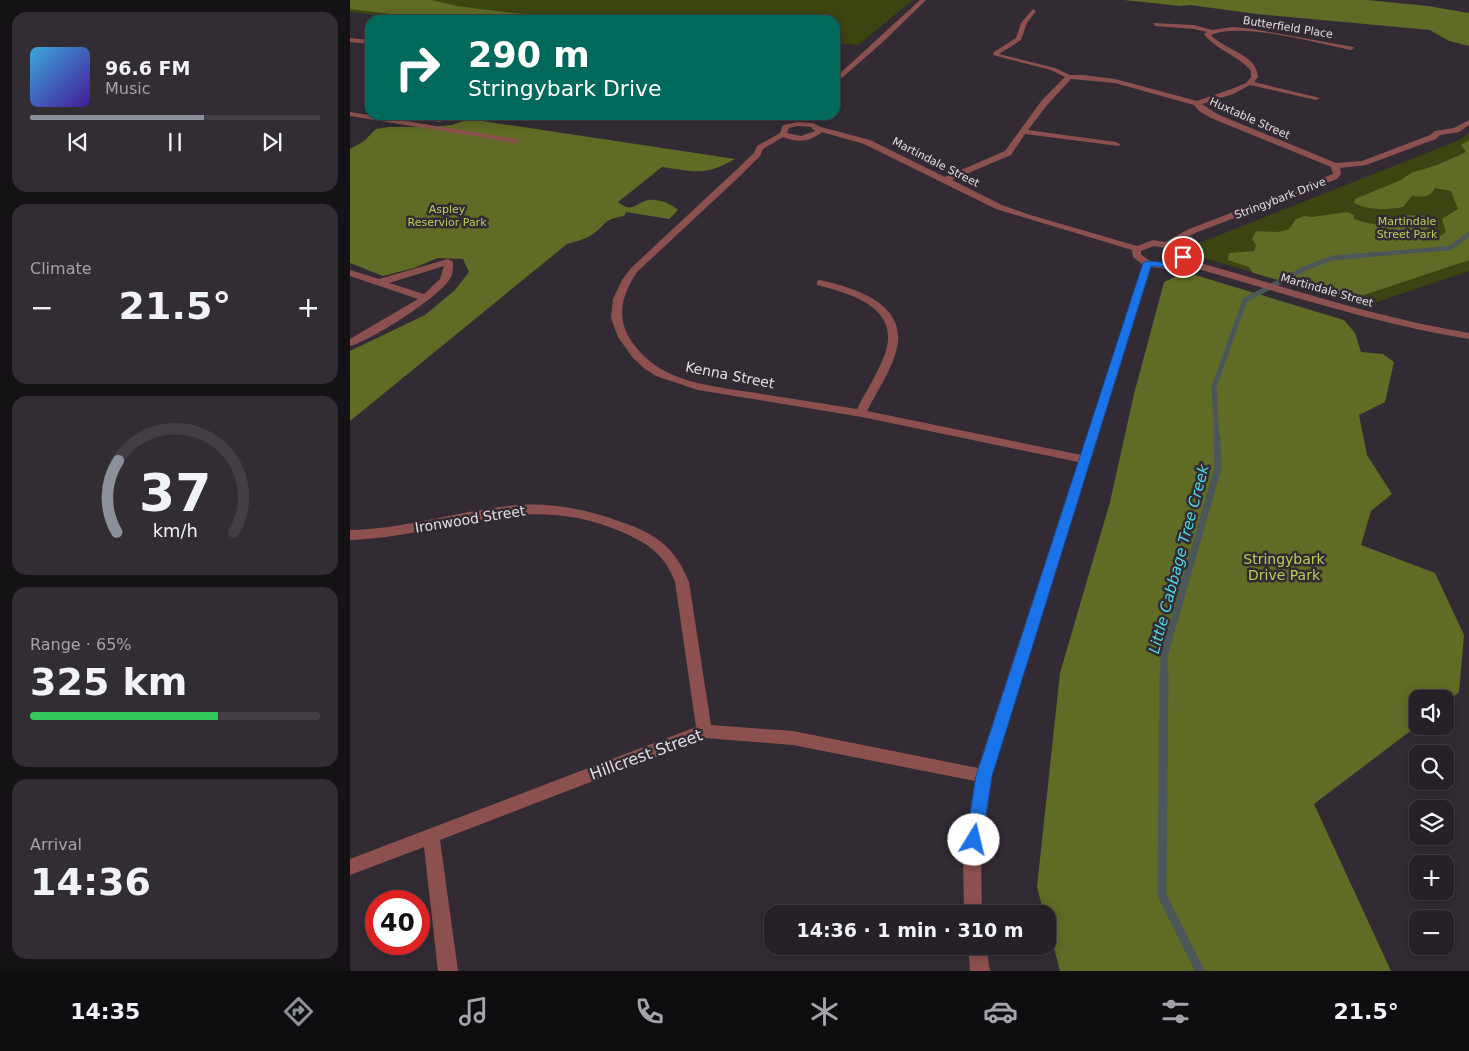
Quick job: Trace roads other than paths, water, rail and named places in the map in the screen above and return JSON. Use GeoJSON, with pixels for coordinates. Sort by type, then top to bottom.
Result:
{"type":"FeatureCollection","features":[{"type":"Feature","properties":{"kind":"street"},"geometry":{"type":"LineString","coordinates":[[840,78],[884,39],[922,0]]}},
{"type":"Feature","properties":{"kind":"street","name":"Huxtable Street"},"geometry":{"type":"LineString","coordinates":[[1034,11],[1024,23],[1019,39],[1015,44],[996,53],[996,55],[1053,70],[1069,77],[1090,78],[1124,84],[1197,103],[1202,109],[1214,116],[1335,166]]}},
{"type":"Feature","properties":{"kind":"street","name":"Butterfield Place"},"geometry":{"type":"LineString","coordinates":[[1155,24],[1194,27],[1210,31],[1223,29],[1260,32],[1351,48]]}},
{"type":"Feature","properties":{"kind":"street"},"geometry":{"type":"LineString","coordinates":[[1210,31],[1207,34],[1211,41],[1251,64],[1256,70],[1256,75],[1249,84]]}},
{"type":"Feature","properties":{"kind":"street"},"geometry":{"type":"LineString","coordinates":[[350,40],[365,42]]}},
{"type":"Feature","properties":{"kind":"street"},"geometry":{"type":"LineString","coordinates":[[943,181],[1008,153],[1045,102],[1069,77]]}},
{"type":"Feature","properties":{"kind":"street"},"geometry":{"type":"LineString","coordinates":[[1197,103],[1249,84],[1316,98]]}},
{"type":"Feature","properties":{"kind":"street"},"geometry":{"type":"LineString","coordinates":[[350,107],[365,109]]}},
{"type":"Feature","properties":{"kind":"street"},"geometry":{"type":"LineString","coordinates":[[350,114],[365,116]]}},
{"type":"Feature","properties":{"kind":"street"},"geometry":{"type":"LineString","coordinates":[[388,120],[516,140]]}},
{"type":"Feature","properties":{"kind":"street","name":"Kenna Street"},"geometry":{"type":"LineString","coordinates":[[783,134],[783,129],[790,126],[794,120]]}},
{"type":"Feature","properties":{"kind":"street"},"geometry":{"type":"LineString","coordinates":[[806,120],[816,132]]}},
{"type":"Feature","properties":{"kind":"street","name":"Stringybark Drive"},"geometry":{"type":"LineString","coordinates":[[1137,249],[1153,244],[1167,245],[1192,231],[1334,177],[1337,174],[1335,166],[1363,163],[1433,137],[1438,133],[1456,130],[1469,122]]}},
{"type":"Feature","properties":{"kind":"street"},"geometry":{"type":"LineString","coordinates":[[790,126],[808,124]]}},
{"type":"Feature","properties":{"kind":"street","name":"Kenna Street"},"geometry":{"type":"LineString","coordinates":[[757,154],[816,132]]}},
{"type":"Feature","properties":{"kind":"street","name":"Martindale Street"},"geometry":{"type":"LineString","coordinates":[[816,132],[867,142],[999,207],[1137,249]]}},
{"type":"Feature","properties":{"kind":"street"},"geometry":{"type":"LineString","coordinates":[[1024,132],[1116,144]]}},
{"type":"Feature","properties":{"kind":"street","name":"Kenna Street"},"geometry":{"type":"LineString","coordinates":[[783,134],[799,138]]}},
{"type":"Feature","properties":{"kind":"street","name":"Kenna Street"},"geometry":{"type":"LineString","coordinates":[[783,134],[767,142],[757,154],[634,270],[617,298],[616,312],[622,336],[648,367],[679,380],[716,390],[860,414],[1085,460]]}},
{"type":"Feature","properties":{"kind":"street"},"geometry":{"type":"LineString","coordinates":[[1137,249],[1136,255],[1148,263],[1170,265],[1181,261],[1182,254],[1174,247],[1167,245]]}},
{"type":"Feature","properties":{"kind":"street","name":"Martindale Street"},"geometry":{"type":"LineString","coordinates":[[1181,261],[1411,326],[1469,336]]}},
{"type":"Feature","properties":{"kind":"street"},"geometry":{"type":"LineString","coordinates":[[350,343],[426,298],[444,282],[449,271],[448,262],[380,282]]}},
{"type":"Feature","properties":{"kind":"street"},"geometry":{"type":"LineString","coordinates":[[973,905],[972,856],[984,776],[1148,263]]}},
{"type":"Feature","properties":{"kind":"street"},"geometry":{"type":"LineString","coordinates":[[350,273],[426,298]]}},
{"type":"Feature","properties":{"kind":"street"},"geometry":{"type":"LineString","coordinates":[[820,283],[850,290],[867,298],[888,316],[894,327],[892,350],[860,414]]}},
{"type":"Feature","properties":{"kind":"street","name":"Ironwood Street"},"geometry":{"type":"LineString","coordinates":[[350,535],[389,533],[508,510],[542,509],[574,512],[597,518],[648,537],[667,552],[677,568],[682,582],[704,731]]}},
{"type":"Feature","properties":{"kind":"street","name":"Hillcrest Street"},"geometry":{"type":"LineString","coordinates":[[350,867],[704,731],[793,738],[984,776]]}},
{"type":"Feature","properties":{"kind":"street"},"geometry":{"type":"LineString","coordinates":[[431,836],[448,971]]}},
{"type":"Feature","properties":{"kind":"street"},"geometry":{"type":"LineString","coordinates":[[978,955],[980,971]]}},
{"type":"Feature","properties":{"kind":"waterway","name":"Little Cabbage Tree Creek"},"geometry":{"type":"LineString","coordinates":[[1344,257],[1450,248],[1469,234]]}},
{"type":"Feature","properties":{"kind":"waterway","name":"Little Cabbage Tree Creek"},"geometry":{"type":"LineString","coordinates":[[1217,440],[1214,387],[1245,300],[1306,268],[1332,258],[1358,256]]}},
{"type":"Feature","properties":{"kind":"waterway","name":"Little Cabbage Tree Creek"},"geometry":{"type":"LineString","coordinates":[[1164,673],[1164,656],[1218,468],[1217,439]]}},
{"type":"Feature","properties":{"kind":"waterway","name":"Little Cabbage Tree Creek"},"geometry":{"type":"LineString","coordinates":[[1164,673],[1162,895],[1200,971]]}},
{"type":"Feature","properties":{"kind":"park label","name":"Aspley Reservior Park"},"geometry":{"type":"Point","coordinates":[447,215]}},
{"type":"Feature","properties":{"kind":"park label","name":"Martindale Street Park"},"geometry":{"type":"Point","coordinates":[1407,227]}},
{"type":"Feature","properties":{"kind":"park label","name":"Stringybark Drive Park"},"geometry":{"type":"Point","coordinates":[1284,568]}}]}
